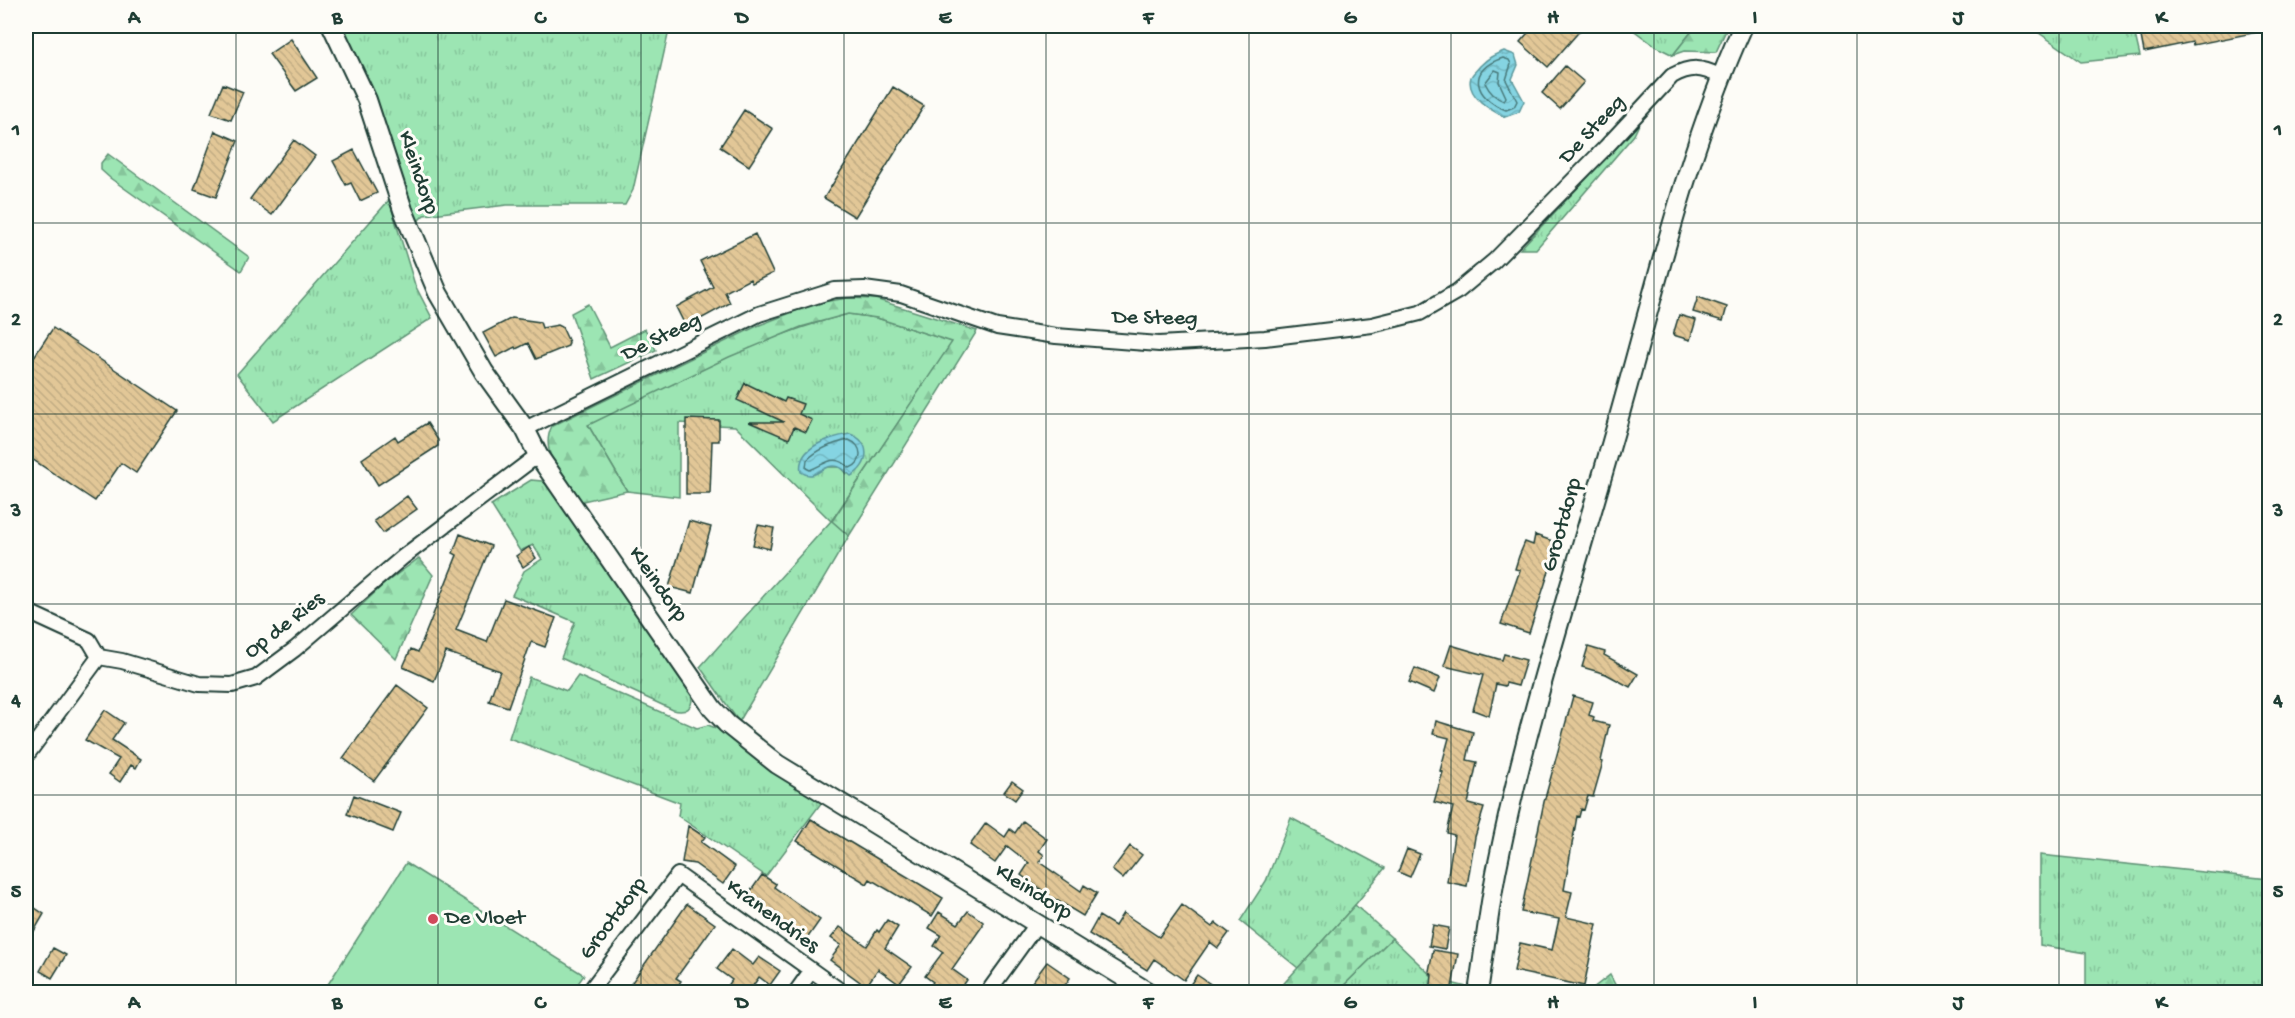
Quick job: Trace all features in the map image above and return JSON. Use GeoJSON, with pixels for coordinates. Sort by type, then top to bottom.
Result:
{"type":"FeatureCollection","features":[{"type":"Feature","properties":{"kind":"street","name":"Kleindorp"},"geometry":{"type":"LineString","coordinates":[[332,26],[367,100],[403,210],[438,293],[484,372],[525,429],[538,455],[713,709],[727,724],[777,764],[1148,993]]}},
{"type":"Feature","properties":{"kind":"street","name":"Grootdorp"},"geometry":{"type":"LineString","coordinates":[[1478,993],[1498,864],[1519,770],[1677,210],[1720,76],[1743,26]]}},
{"type":"Feature","properties":{"kind":"street","name":"De Steeg"},"geometry":{"type":"LineString","coordinates":[[525,429],[759,314],[835,290],[864,289],[901,294],[998,327],[1056,336],[1159,344],[1265,338],[1372,325],[1420,313],[1458,291],[1494,261],[1672,76],[1685,69],[1704,69],[1720,76]]}},
{"type":"Feature","properties":{"kind":"street","name":"Op de Ries"},"geometry":{"type":"LineString","coordinates":[[99,657],[122,661],[199,684],[231,685],[256,678],[295,649],[404,557],[538,455]]}},
{"type":"Feature","properties":{"kind":"street"},"geometry":{"type":"LineString","coordinates":[[26,610],[88,640],[99,657],[26,756]]}},
{"type":"Feature","properties":{"kind":"street","name":"Grootdorp"},"geometry":{"type":"LineString","coordinates":[[589,993],[678,874]]}},
{"type":"Feature","properties":{"kind":"street","name":"Kranendries"},"geometry":{"type":"LineString","coordinates":[[678,874],[842,993]]}},
{"type":"Feature","properties":{"kind":"street"},"geometry":{"type":"LineString","coordinates":[[988,993],[1037,924]]}},
{"type":"Feature","properties":{"kind":"street"},"geometry":{"type":"LineString","coordinates":[[796,993],[811,971]]}},
{"type":"Feature","properties":{"kind":"green space"},"geometry":{"type":"Polygon","coordinates":[[[341,26],[670,26],[633,190],[625,205],[507,205],[424,215],[419,220],[419,229],[375,100],[341,26]]]}},
{"type":"Feature","properties":{"kind":"green space"},"geometry":{"type":"Polygon","coordinates":[[[1628,26],[1696,26],[1673,55],[1655,46],[1628,26]]]}},
{"type":"Feature","properties":{"kind":"green space"},"geometry":{"type":"Polygon","coordinates":[[[1696,26],[1728,26],[1716,52],[1684,51],[1673,55],[1696,26]]]}},
{"type":"Feature","properties":{"kind":"green space"},"geometry":{"type":"Polygon","coordinates":[[[2029,26],[2133,26],[2140,56],[2081,62],[2029,26]]]}},
{"type":"Feature","properties":{"kind":"green space"},"geometry":{"type":"Polygon","coordinates":[[[1640,122],[1634,135],[1536,249],[1520,249],[1640,122]]]}},
{"type":"Feature","properties":{"kind":"green space"},"geometry":{"type":"Polygon","coordinates":[[[108,154],[249,257],[241,271],[110,178],[101,170],[101,163],[108,154]]]}},
{"type":"Feature","properties":{"kind":"green space"},"geometry":{"type":"Polygon","coordinates":[[[389,200],[415,285],[432,318],[273,421],[237,374],[389,200]]]}},
{"type":"Feature","properties":{"kind":"green space"},"geometry":{"type":"Polygon","coordinates":[[[848,298],[875,299],[977,331],[849,536],[832,521],[952,342],[877,318],[848,314],[801,327],[729,357],[588,425],[627,491],[579,502],[555,466],[548,446],[552,426],[757,326],[816,303],[848,298]]]}},
{"type":"Feature","properties":{"kind":"green space"},"geometry":{"type":"Polygon","coordinates":[[[588,304],[610,347],[645,329],[656,350],[594,379],[571,313],[588,304]]]}},
{"type":"Feature","properties":{"kind":"green space"},"geometry":{"type":"Polygon","coordinates":[[[848,314],[877,318],[953,342],[832,520],[849,536],[739,722],[700,667],[831,521],[735,426],[679,423],[679,497],[627,491],[588,425],[715,362],[814,324],[848,314]],[[864,443],[828,467],[841,467],[847,474],[864,443]]]}},
{"type":"Feature","properties":{"kind":"green space"},"geometry":{"type":"Polygon","coordinates":[[[531,480],[542,481],[548,486],[692,695],[688,709],[673,710],[561,658],[575,622],[512,595],[524,571],[542,559],[533,545],[520,551],[491,505],[531,480]]]}},
{"type":"Feature","properties":{"kind":"green space"},"geometry":{"type":"Polygon","coordinates":[[[419,558],[433,575],[396,659],[351,615],[384,584],[419,558]]]}},
{"type":"Feature","properties":{"kind":"green space"},"geometry":{"type":"Polygon","coordinates":[[[578,676],[697,728],[708,725],[721,730],[748,753],[822,802],[766,876],[678,816],[680,803],[509,738],[529,677],[567,691],[578,676]]]}},
{"type":"Feature","properties":{"kind":"green space"},"geometry":{"type":"Polygon","coordinates":[[[1291,818],[1385,868],[1298,968],[1240,921],[1266,881],[1291,818]]]}},
{"type":"Feature","properties":{"kind":"green space"},"geometry":{"type":"Polygon","coordinates":[[[2040,855],[2269,879],[2269,992],[2086,992],[2086,953],[2040,945],[2040,855]]]}},
{"type":"Feature","properties":{"kind":"green space","name":"De Vloet"},"geometry":{"type":"Polygon","coordinates":[[[406,863],[584,975],[572,992],[323,992],[406,863]]]}},
{"type":"Feature","properties":{"kind":"green space"},"geometry":{"type":"Polygon","coordinates":[[[1355,905],[1392,938],[1337,992],[1276,992],[1355,905]]]}},
{"type":"Feature","properties":{"kind":"green space"},"geometry":{"type":"Polygon","coordinates":[[[1392,938],[1435,979],[1467,987],[1467,992],[1337,992],[1392,938]]]}},
{"type":"Feature","properties":{"kind":"green space"},"geometry":{"type":"Polygon","coordinates":[[[1610,975],[1619,992],[1588,992],[1610,975]]]}},
{"type":"Feature","properties":{"kind":"water"},"geometry":{"type":"Polygon","coordinates":[[[1504,51],[1515,55],[1518,65],[1512,79],[1524,101],[1519,112],[1505,117],[1481,102],[1470,84],[1471,77],[1480,66],[1491,57],[1504,51]]]}},
{"type":"Feature","properties":{"kind":"water"},"geometry":{"type":"Polygon","coordinates":[[[850,434],[857,437],[865,448],[865,460],[857,472],[851,476],[842,468],[833,466],[811,475],[801,472],[801,463],[809,450],[825,441],[850,434]]]}},
{"type":"Feature","properties":{"kind":"building"},"geometry":{"type":"Polygon","coordinates":[[[1534,26],[1584,26],[1548,67],[1520,42],[1534,26]]]}},
{"type":"Feature","properties":{"kind":"building"},"geometry":{"type":"Polygon","coordinates":[[[2139,26],[2258,26],[2258,32],[2144,52],[2139,26]]]}},
{"type":"Feature","properties":{"kind":"building"},"geometry":{"type":"Polygon","coordinates":[[[291,39],[317,78],[296,91],[269,54],[291,39]]]}},
{"type":"Feature","properties":{"kind":"building"},"geometry":{"type":"Polygon","coordinates":[[[1565,66],[1584,82],[1560,109],[1542,93],[1565,66]]]}},
{"type":"Feature","properties":{"kind":"building"},"geometry":{"type":"Polygon","coordinates":[[[223,84],[243,92],[231,120],[211,113],[223,84]]]}},
{"type":"Feature","properties":{"kind":"building"},"geometry":{"type":"Polygon","coordinates":[[[893,87],[924,106],[855,217],[824,198],[893,87]]]}},
{"type":"Feature","properties":{"kind":"building"},"geometry":{"type":"Polygon","coordinates":[[[744,110],[773,129],[749,166],[720,147],[744,110]]]}},
{"type":"Feature","properties":{"kind":"building"},"geometry":{"type":"Polygon","coordinates":[[[215,131],[238,141],[216,197],[194,189],[215,131]]]}},
{"type":"Feature","properties":{"kind":"building"},"geometry":{"type":"Polygon","coordinates":[[[294,140],[315,156],[272,215],[250,199],[294,140]]]}},
{"type":"Feature","properties":{"kind":"building"},"geometry":{"type":"Polygon","coordinates":[[[354,150],[377,193],[360,201],[351,183],[346,185],[333,161],[354,150]]]}},
{"type":"Feature","properties":{"kind":"building"},"geometry":{"type":"Polygon","coordinates":[[[755,234],[773,273],[752,283],[750,279],[725,292],[730,303],[686,327],[676,307],[713,287],[700,261],[755,234]]]}},
{"type":"Feature","properties":{"kind":"building"},"geometry":{"type":"Polygon","coordinates":[[[1698,297],[1727,307],[1723,321],[1693,312],[1698,297]]]}},
{"type":"Feature","properties":{"kind":"building"},"geometry":{"type":"Polygon","coordinates":[[[1679,315],[1696,320],[1690,340],[1673,335],[1679,315]]]}},
{"type":"Feature","properties":{"kind":"building"},"geometry":{"type":"Polygon","coordinates":[[[512,318],[540,322],[542,328],[558,325],[562,327],[569,342],[568,346],[536,359],[528,343],[496,357],[483,333],[512,318]]]}},
{"type":"Feature","properties":{"kind":"building"},"geometry":{"type":"Polygon","coordinates":[[[53,328],[177,411],[136,473],[121,463],[95,501],[26,455],[26,369],[53,328]]]}},
{"type":"Feature","properties":{"kind":"building"},"geometry":{"type":"Polygon","coordinates":[[[745,383],[784,402],[786,398],[803,404],[799,414],[812,420],[806,432],[794,427],[789,439],[749,422],[784,422],[737,400],[745,383]]]}},
{"type":"Feature","properties":{"kind":"building"},"geometry":{"type":"Polygon","coordinates":[[[686,419],[719,420],[719,441],[712,441],[710,494],[686,494],[686,419]]]}},
{"type":"Feature","properties":{"kind":"building"},"geometry":{"type":"Polygon","coordinates":[[[427,423],[438,440],[438,446],[378,485],[362,459],[395,436],[398,441],[427,423]]]}},
{"type":"Feature","properties":{"kind":"building"},"geometry":{"type":"Polygon","coordinates":[[[407,496],[417,509],[383,533],[374,521],[407,496]]]}},
{"type":"Feature","properties":{"kind":"building"},"geometry":{"type":"Polygon","coordinates":[[[689,521],[711,527],[693,593],[669,587],[689,521]]]}},
{"type":"Feature","properties":{"kind":"building"},"geometry":{"type":"Polygon","coordinates":[[[758,525],[774,528],[770,549],[753,545],[758,525]]]}},
{"type":"Feature","properties":{"kind":"building"},"geometry":{"type":"Polygon","coordinates":[[[460,534],[491,546],[456,630],[487,642],[504,599],[556,618],[545,647],[531,642],[508,707],[489,701],[500,671],[446,652],[434,681],[403,667],[411,649],[418,652],[457,555],[453,553],[460,534]]]}},
{"type":"Feature","properties":{"kind":"building"},"geometry":{"type":"Polygon","coordinates":[[[1535,535],[1561,544],[1555,560],[1553,559],[1529,633],[1501,624],[1520,570],[1515,569],[1519,556],[1525,542],[1533,545],[1535,535]]]}},
{"type":"Feature","properties":{"kind":"building"},"geometry":{"type":"Polygon","coordinates":[[[529,547],[536,558],[523,567],[516,556],[529,547]]]}},
{"type":"Feature","properties":{"kind":"building"},"geometry":{"type":"Polygon","coordinates":[[[1451,645],[1502,660],[1504,654],[1526,660],[1518,686],[1506,683],[1505,686],[1496,684],[1489,716],[1473,710],[1483,675],[1444,666],[1451,645]]]}},
{"type":"Feature","properties":{"kind":"building"},"geometry":{"type":"Polygon","coordinates":[[[1588,647],[1605,652],[1604,655],[1638,674],[1630,687],[1606,674],[1582,667],[1588,647]]]}},
{"type":"Feature","properties":{"kind":"building"},"geometry":{"type":"Polygon","coordinates":[[[1415,668],[1440,678],[1434,693],[1409,682],[1415,668]]]}},
{"type":"Feature","properties":{"kind":"building"},"geometry":{"type":"Polygon","coordinates":[[[397,685],[428,708],[374,781],[343,758],[397,685]]]}},
{"type":"Feature","properties":{"kind":"building"},"geometry":{"type":"Polygon","coordinates":[[[1573,696],[1593,702],[1589,715],[1594,717],[1593,721],[1609,725],[1601,761],[1603,762],[1593,797],[1588,796],[1584,810],[1581,809],[1579,817],[1577,816],[1564,890],[1572,892],[1566,917],[1597,924],[1584,986],[1514,971],[1520,943],[1552,950],[1559,919],[1521,912],[1544,802],[1573,696]]]}},
{"type":"Feature","properties":{"kind":"building"},"geometry":{"type":"Polygon","coordinates":[[[105,710],[124,723],[112,740],[141,759],[136,768],[131,765],[120,782],[109,774],[119,759],[85,740],[105,710]]]}},
{"type":"Feature","properties":{"kind":"building"},"geometry":{"type":"Polygon","coordinates":[[[1436,721],[1473,732],[1467,760],[1477,762],[1468,804],[1484,808],[1475,837],[1467,886],[1447,882],[1454,835],[1447,833],[1453,807],[1434,802],[1443,772],[1440,771],[1449,738],[1433,734],[1436,721]]]}},
{"type":"Feature","properties":{"kind":"building"},"geometry":{"type":"Polygon","coordinates":[[[1012,781],[1023,789],[1015,800],[1004,792],[1012,781]]]}},
{"type":"Feature","properties":{"kind":"building"},"geometry":{"type":"Polygon","coordinates":[[[354,795],[401,813],[393,832],[347,814],[354,795]]]}},
{"type":"Feature","properties":{"kind":"building"},"geometry":{"type":"Polygon","coordinates":[[[811,819],[943,898],[932,916],[870,879],[867,884],[797,841],[811,819]]]}},
{"type":"Feature","properties":{"kind":"building"},"geometry":{"type":"Polygon","coordinates":[[[1023,821],[1047,839],[1039,851],[1044,855],[1039,862],[1081,891],[1084,885],[1097,893],[1083,916],[1021,875],[1029,863],[1007,846],[995,863],[970,845],[986,823],[1005,837],[1010,829],[1015,833],[1023,821]]]}},
{"type":"Feature","properties":{"kind":"building"},"geometry":{"type":"Polygon","coordinates":[[[688,826],[705,837],[701,842],[735,867],[723,884],[695,864],[682,862],[688,826]]]}},
{"type":"Feature","properties":{"kind":"building"},"geometry":{"type":"Polygon","coordinates":[[[1130,846],[1142,855],[1123,879],[1112,870],[1130,846]]]}},
{"type":"Feature","properties":{"kind":"building"},"geometry":{"type":"Polygon","coordinates":[[[1407,849],[1420,854],[1410,877],[1398,872],[1407,849]]]}},
{"type":"Feature","properties":{"kind":"building"},"geometry":{"type":"Polygon","coordinates":[[[762,875],[776,884],[774,887],[820,920],[804,943],[760,911],[765,902],[750,892],[762,875]]]}},
{"type":"Feature","properties":{"kind":"building"},"geometry":{"type":"Polygon","coordinates":[[[26,902],[44,914],[26,945],[26,902]]]}},
{"type":"Feature","properties":{"kind":"building"},"geometry":{"type":"Polygon","coordinates":[[[687,904],[715,924],[676,978],[681,981],[673,993],[641,993],[630,985],[687,904]]]}},
{"type":"Feature","properties":{"kind":"building"},"geometry":{"type":"Polygon","coordinates":[[[1182,905],[1212,927],[1216,923],[1229,933],[1218,948],[1210,942],[1184,980],[1154,959],[1147,970],[1089,934],[1099,916],[1115,926],[1123,913],[1159,937],[1182,905]]]}},
{"type":"Feature","properties":{"kind":"building"},"geometry":{"type":"Polygon","coordinates":[[[968,911],[983,922],[983,925],[952,969],[967,980],[958,993],[925,993],[933,982],[925,976],[943,952],[934,946],[941,935],[929,928],[939,912],[958,924],[968,911]]]}},
{"type":"Feature","properties":{"kind":"building"},"geometry":{"type":"Polygon","coordinates":[[[887,920],[898,927],[885,948],[912,967],[899,984],[878,969],[867,985],[863,984],[830,960],[841,945],[831,938],[840,927],[867,946],[877,930],[879,932],[887,920]]]}},
{"type":"Feature","properties":{"kind":"building"},"geometry":{"type":"Polygon","coordinates":[[[1433,925],[1449,928],[1445,949],[1429,946],[1433,925]]]}},
{"type":"Feature","properties":{"kind":"building"},"geometry":{"type":"Polygon","coordinates":[[[53,948],[66,955],[52,978],[40,971],[53,948]]]}},
{"type":"Feature","properties":{"kind":"building"},"geometry":{"type":"Polygon","coordinates":[[[732,949],[753,965],[759,957],[780,971],[770,985],[759,977],[748,993],[723,993],[732,980],[717,969],[732,949]]]}},
{"type":"Feature","properties":{"kind":"building"},"geometry":{"type":"Polygon","coordinates":[[[1433,950],[1458,954],[1451,993],[1430,993],[1432,975],[1429,971],[1433,950]]]}},
{"type":"Feature","properties":{"kind":"building"},"geometry":{"type":"Polygon","coordinates":[[[1047,962],[1070,978],[1060,993],[1046,993],[1032,982],[1047,962]]]}},
{"type":"Feature","properties":{"kind":"building"},"geometry":{"type":"Polygon","coordinates":[[[1197,975],[1224,993],[1184,993],[1197,975]]]}},
{"type":"Feature","properties":{"kind":"place","name":"De Vloet"},"geometry":{"type":"Point","coordinates":[433,919]}}]}
